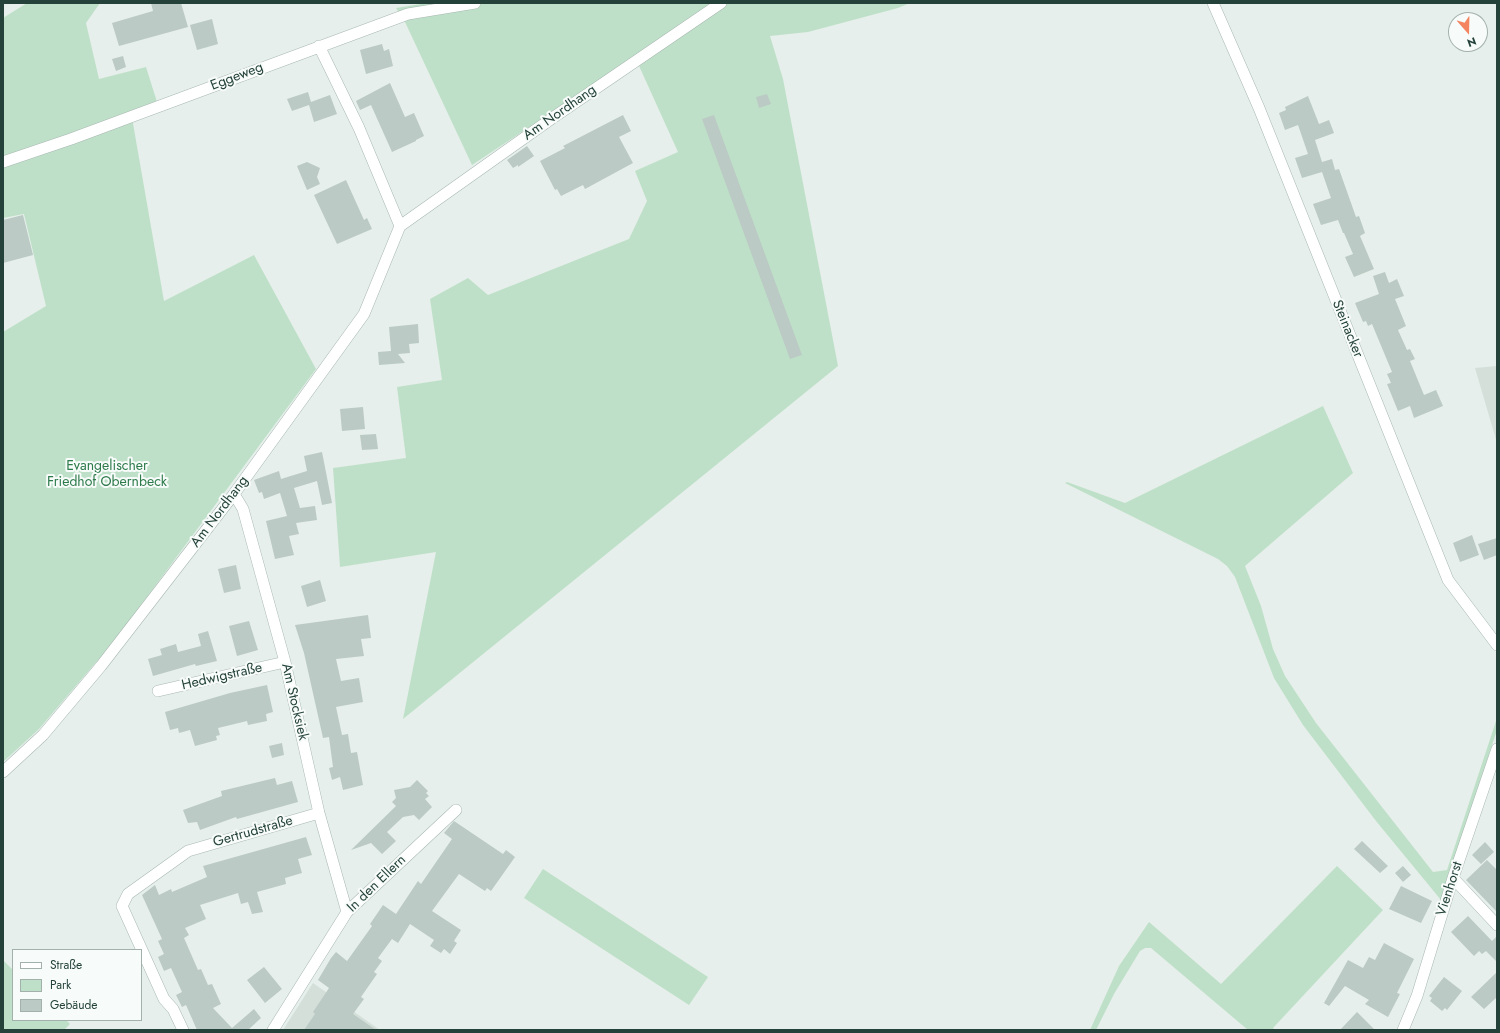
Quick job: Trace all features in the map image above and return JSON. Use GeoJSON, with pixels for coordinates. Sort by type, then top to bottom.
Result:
{"type":"FeatureCollection","features":[{"type":"Feature","properties":{"kind":"street","name":"Eggeweg"},"geometry":{"type":"LineString","coordinates":[[3,162],[71,139],[408,14],[475,3]]}},
{"type":"Feature","properties":{"kind":"street","name":"Am Nordhang"},"geometry":{"type":"LineString","coordinates":[[3,772],[43,735],[97,672],[234,494],[364,314],[400,226],[551,119],[721,3]]}},
{"type":"Feature","properties":{"kind":"street","name":"Steinacker"},"geometry":{"type":"LineString","coordinates":[[1213,3],[1259,108],[1448,580],[1497,645]]}},
{"type":"Feature","properties":{"kind":"street"},"geometry":{"type":"LineString","coordinates":[[319,46],[359,128],[400,226]]}},
{"type":"Feature","properties":{"kind":"street","name":"Am Stocksiek"},"geometry":{"type":"LineString","coordinates":[[234,494],[243,509],[285,662],[319,814],[347,912]]}},
{"type":"Feature","properties":{"kind":"street","name":"Hedwigstraße"},"geometry":{"type":"LineString","coordinates":[[158,691],[285,662]]}},
{"type":"Feature","properties":{"kind":"street","name":"Vienhorst"},"geometry":{"type":"LineString","coordinates":[[1403,1030],[1417,996],[1453,878],[1497,748]]}},
{"type":"Feature","properties":{"kind":"street","name":"In den Ellern"},"geometry":{"type":"LineString","coordinates":[[273,1030],[347,912],[456,810]]}},
{"type":"Feature","properties":{"kind":"street","name":"Gertrudstraße"},"geometry":{"type":"LineString","coordinates":[[141,949],[122,906],[128,894],[188,851],[319,814]]}},
{"type":"Feature","properties":{"kind":"street"},"geometry":{"type":"LineString","coordinates":[[1453,878],[1497,925]]}},
{"type":"Feature","properties":{"kind":"street","name":"Gertrudstraße"},"geometry":{"type":"LineString","coordinates":[[142,950],[164,999],[173,1009],[183,1030]]}},
{"type":"Feature","properties":{"kind":"shaded area"},"geometry":{"type":"Polygon","coordinates":[[[1497,366],[1497,443],[1475,368],[1497,366]]]}},
{"type":"Feature","properties":{"kind":"shaded area"},"geometry":{"type":"Polygon","coordinates":[[[313,983],[380,1030],[283,1030],[313,983]]]}},
{"type":"Feature","properties":{"kind":"green space","name":"Evangelischer Friedhof Obernbeck"},"geometry":{"type":"Polygon","coordinates":[[[27,3],[100,3],[86,23],[99,79],[146,67],[157,102],[131,112],[164,301],[254,255],[316,369],[115,640],[39,729],[3,762],[3,332],[46,306],[24,214],[3,218],[3,18],[27,3]]]}},
{"type":"Feature","properties":{"kind":"green space"},"geometry":{"type":"Polygon","coordinates":[[[427,3],[910,3],[898,8],[808,32],[770,36],[783,79],[838,366],[403,719],[436,552],[340,567],[333,468],[406,458],[397,387],[442,380],[430,299],[468,278],[488,295],[629,239],[647,201],[635,171],[678,152],[635,57],[472,165],[405,22],[396,8],[427,3]]]}},
{"type":"Feature","properties":{"kind":"green space"},"geometry":{"type":"Polygon","coordinates":[[[1323,406],[1353,473],[1245,566],[1261,606],[1273,649],[1285,676],[1316,723],[1433,872],[1447,870],[1497,718],[1497,730],[1441,900],[1376,821],[1303,725],[1274,678],[1235,577],[1227,566],[1218,559],[1065,483],[1067,482],[1125,503],[1323,406]]]}},
{"type":"Feature","properties":{"kind":"green space"},"geometry":{"type":"Polygon","coordinates":[[[1337,866],[1383,910],[1273,1028],[1275,1030],[1248,1030],[1151,948],[1145,948],[1140,951],[1114,994],[1096,1030],[1090,1030],[1119,966],[1149,922],[1221,984],[1337,866]]]}},
{"type":"Feature","properties":{"kind":"green space"},"geometry":{"type":"Polygon","coordinates":[[[543,869],[708,977],[689,1005],[524,898],[543,869]]]}},
{"type":"Feature","properties":{"kind":"green space"},"geometry":{"type":"Polygon","coordinates":[[[3,960],[12,969],[12,1021],[67,1021],[70,1024],[64,1030],[3,1030],[3,960]]]}},
{"type":"Feature","properties":{"kind":"building"},"geometry":{"type":"Polygon","coordinates":[[[151,3],[181,3],[188,27],[119,46],[112,23],[153,11],[151,3]]]}},
{"type":"Feature","properties":{"kind":"building"},"geometry":{"type":"Polygon","coordinates":[[[212,19],[218,44],[197,50],[190,25],[212,19]]]}},
{"type":"Feature","properties":{"kind":"building"},"geometry":{"type":"Polygon","coordinates":[[[382,44],[384,51],[389,49],[393,66],[366,74],[360,50],[382,44]]]}},
{"type":"Feature","properties":{"kind":"building"},"geometry":{"type":"Polygon","coordinates":[[[123,56],[126,67],[116,71],[112,59],[123,56]]]}},
{"type":"Feature","properties":{"kind":"building"},"geometry":{"type":"Polygon","coordinates":[[[390,83],[405,117],[414,113],[424,136],[392,152],[371,105],[360,110],[356,101],[390,83]]]}},
{"type":"Feature","properties":{"kind":"building"},"geometry":{"type":"Polygon","coordinates":[[[308,92],[311,102],[330,95],[337,114],[314,122],[309,105],[292,111],[287,99],[308,92]]]}},
{"type":"Feature","properties":{"kind":"building"},"geometry":{"type":"Polygon","coordinates":[[[767,94],[771,104],[759,108],[756,97],[767,94]]]}},
{"type":"Feature","properties":{"kind":"building"},"geometry":{"type":"Polygon","coordinates":[[[1308,96],[1319,124],[1329,120],[1334,133],[1315,140],[1322,162],[1332,159],[1335,170],[1339,169],[1356,217],[1359,216],[1365,233],[1360,236],[1374,269],[1354,277],[1345,257],[1353,254],[1338,220],[1321,225],[1313,204],[1331,198],[1322,172],[1302,178],[1295,158],[1308,154],[1298,125],[1285,130],[1279,113],[1286,110],[1285,107],[1308,96]]]}},
{"type":"Feature","properties":{"kind":"building"},"geometry":{"type":"Polygon","coordinates":[[[623,115],[631,131],[619,137],[633,163],[585,189],[583,185],[561,196],[557,189],[555,190],[540,161],[565,148],[563,146],[623,115]]]}},
{"type":"Feature","properties":{"kind":"building"},"geometry":{"type":"Polygon","coordinates":[[[714,115],[802,355],[790,359],[702,119],[714,115]]]}},
{"type":"Feature","properties":{"kind":"building"},"geometry":{"type":"Polygon","coordinates":[[[527,146],[534,156],[518,167],[518,165],[513,168],[507,160],[527,146]]]}},
{"type":"Feature","properties":{"kind":"building"},"geometry":{"type":"Polygon","coordinates":[[[307,162],[320,168],[317,177],[320,184],[307,190],[297,166],[307,162]]]}},
{"type":"Feature","properties":{"kind":"building"},"geometry":{"type":"Polygon","coordinates":[[[346,180],[364,220],[367,218],[372,229],[337,244],[314,195],[346,180]]]}},
{"type":"Feature","properties":{"kind":"building"},"geometry":{"type":"Polygon","coordinates":[[[23,215],[33,255],[3,263],[3,220],[23,215]]]}},
{"type":"Feature","properties":{"kind":"building"},"geometry":{"type":"Polygon","coordinates":[[[1385,272],[1389,283],[1397,279],[1404,296],[1395,299],[1406,326],[1398,330],[1407,350],[1410,349],[1415,359],[1410,361],[1424,395],[1436,390],[1443,406],[1414,418],[1410,406],[1398,411],[1387,384],[1391,383],[1387,374],[1392,372],[1372,324],[1368,326],[1366,321],[1363,322],[1355,303],[1379,294],[1373,276],[1385,272]]]}},
{"type":"Feature","properties":{"kind":"building"},"geometry":{"type":"Polygon","coordinates":[[[418,324],[419,343],[409,344],[410,353],[398,354],[405,363],[379,365],[378,352],[391,351],[389,327],[418,324]]]}},
{"type":"Feature","properties":{"kind":"building"},"geometry":{"type":"Polygon","coordinates":[[[363,407],[365,429],[342,431],[340,409],[363,407]]]}},
{"type":"Feature","properties":{"kind":"building"},"geometry":{"type":"Polygon","coordinates":[[[376,434],[378,449],[362,450],[360,435],[376,434]]]}},
{"type":"Feature","properties":{"kind":"building"},"geometry":{"type":"Polygon","coordinates":[[[322,452],[332,503],[322,505],[317,481],[294,488],[300,508],[315,506],[317,520],[296,523],[299,534],[289,536],[294,555],[275,559],[266,521],[287,516],[280,493],[264,499],[262,492],[259,493],[254,480],[279,471],[281,479],[307,471],[304,456],[322,452]]]}},
{"type":"Feature","properties":{"kind":"building"},"geometry":{"type":"Polygon","coordinates":[[[1472,535],[1479,555],[1460,562],[1453,543],[1472,535]]]}},
{"type":"Feature","properties":{"kind":"building"},"geometry":{"type":"Polygon","coordinates":[[[1497,538],[1497,555],[1484,560],[1478,544],[1497,538]]]}},
{"type":"Feature","properties":{"kind":"building"},"geometry":{"type":"Polygon","coordinates":[[[236,565],[241,589],[224,593],[218,569],[236,565]]]}},
{"type":"Feature","properties":{"kind":"building"},"geometry":{"type":"Polygon","coordinates":[[[320,580],[326,601],[307,607],[301,586],[320,580]]]}},
{"type":"Feature","properties":{"kind":"building"},"geometry":{"type":"Polygon","coordinates":[[[368,615],[371,638],[361,639],[364,656],[336,659],[341,681],[359,678],[363,702],[336,707],[342,735],[348,734],[351,753],[357,752],[363,785],[343,790],[340,777],[332,780],[329,768],[333,767],[329,737],[323,738],[304,653],[295,625],[368,615]]]}},
{"type":"Feature","properties":{"kind":"building"},"geometry":{"type":"Polygon","coordinates":[[[249,621],[258,650],[237,656],[229,626],[249,621]]]}},
{"type":"Feature","properties":{"kind":"building"},"geometry":{"type":"Polygon","coordinates":[[[208,631],[217,661],[196,666],[195,664],[153,676],[148,659],[162,655],[160,649],[176,644],[178,652],[201,646],[198,634],[208,631]]]}},
{"type":"Feature","properties":{"kind":"building"},"geometry":{"type":"Polygon","coordinates":[[[267,685],[273,712],[266,714],[267,721],[248,725],[247,721],[218,728],[220,735],[216,736],[217,740],[195,746],[190,730],[179,733],[178,728],[170,730],[165,712],[230,693],[267,685]]]}},
{"type":"Feature","properties":{"kind":"building"},"geometry":{"type":"Polygon","coordinates":[[[282,743],[284,755],[272,758],[269,746],[282,743]]]}},
{"type":"Feature","properties":{"kind":"building"},"geometry":{"type":"Polygon","coordinates":[[[275,778],[277,785],[292,781],[298,802],[237,819],[236,817],[200,830],[197,822],[188,823],[183,810],[222,796],[221,791],[275,778]]]}},
{"type":"Feature","properties":{"kind":"building"},"geometry":{"type":"Polygon","coordinates":[[[417,780],[428,791],[426,793],[429,796],[425,799],[432,807],[419,820],[414,815],[403,817],[387,832],[396,841],[382,854],[371,843],[351,850],[396,806],[392,802],[396,798],[394,790],[410,787],[417,780]]]}},
{"type":"Feature","properties":{"kind":"building"},"geometry":{"type":"Polygon","coordinates":[[[454,821],[503,854],[506,850],[515,857],[491,891],[487,888],[485,891],[459,874],[432,911],[461,930],[454,941],[457,943],[450,954],[444,949],[441,953],[430,946],[434,940],[410,924],[398,943],[392,939],[378,958],[382,961],[374,972],[377,974],[361,997],[364,999],[353,1014],[376,1030],[304,1030],[315,1014],[313,1012],[329,988],[318,980],[331,958],[336,952],[347,961],[372,926],[370,924],[383,905],[396,914],[418,881],[421,884],[452,839],[444,833],[454,821]]]}},
{"type":"Feature","properties":{"kind":"building"},"geometry":{"type":"Polygon","coordinates":[[[306,837],[312,855],[298,859],[302,873],[285,878],[286,884],[257,892],[263,912],[252,914],[248,902],[241,904],[238,893],[200,905],[206,919],[185,928],[189,935],[184,938],[198,970],[201,969],[208,985],[212,984],[221,1004],[213,1008],[232,1028],[254,1009],[261,1018],[248,1030],[197,1030],[186,1005],[182,1007],[176,995],[182,992],[171,968],[164,971],[158,957],[164,954],[158,941],[162,939],[142,895],[155,885],[159,895],[171,889],[172,892],[207,877],[203,866],[306,837]]]}},
{"type":"Feature","properties":{"kind":"building"},"geometry":{"type":"Polygon","coordinates":[[[1362,841],[1388,866],[1380,873],[1354,849],[1362,841]]]}},
{"type":"Feature","properties":{"kind":"building"},"geometry":{"type":"Polygon","coordinates":[[[1485,842],[1494,852],[1481,864],[1472,855],[1485,842]]]}},
{"type":"Feature","properties":{"kind":"building"},"geometry":{"type":"Polygon","coordinates":[[[1487,860],[1497,870],[1497,912],[1466,880],[1487,860]]]}},
{"type":"Feature","properties":{"kind":"building"},"geometry":{"type":"Polygon","coordinates":[[[1403,866],[1411,875],[1403,882],[1395,873],[1403,866]]]}},
{"type":"Feature","properties":{"kind":"building"},"geometry":{"type":"Polygon","coordinates":[[[1401,886],[1432,901],[1421,923],[1389,909],[1401,886]]]}},
{"type":"Feature","properties":{"kind":"building"},"geometry":{"type":"Polygon","coordinates":[[[1468,916],[1492,941],[1497,936],[1497,962],[1486,951],[1482,954],[1479,951],[1474,956],[1451,932],[1468,916]]]}},
{"type":"Feature","properties":{"kind":"building"},"geometry":{"type":"Polygon","coordinates":[[[1384,943],[1414,959],[1397,993],[1400,994],[1388,1017],[1365,1004],[1369,1000],[1345,986],[1329,1006],[1324,1003],[1348,960],[1363,968],[1369,957],[1375,960],[1384,943]]]}},
{"type":"Feature","properties":{"kind":"building"},"geometry":{"type":"Polygon","coordinates":[[[264,967],[282,989],[265,1003],[247,980],[264,967]]]}},
{"type":"Feature","properties":{"kind":"building"},"geometry":{"type":"Polygon","coordinates":[[[1497,972],[1497,997],[1484,1009],[1471,997],[1497,972]]]}},
{"type":"Feature","properties":{"kind":"building"},"geometry":{"type":"Polygon","coordinates":[[[1444,977],[1462,991],[1447,1010],[1445,1008],[1442,1011],[1430,1001],[1432,998],[1429,996],[1444,977]]]}},
{"type":"Feature","properties":{"kind":"building"},"geometry":{"type":"Polygon","coordinates":[[[1357,1012],[1375,1030],[1340,1030],[1357,1012]]]}}]}
